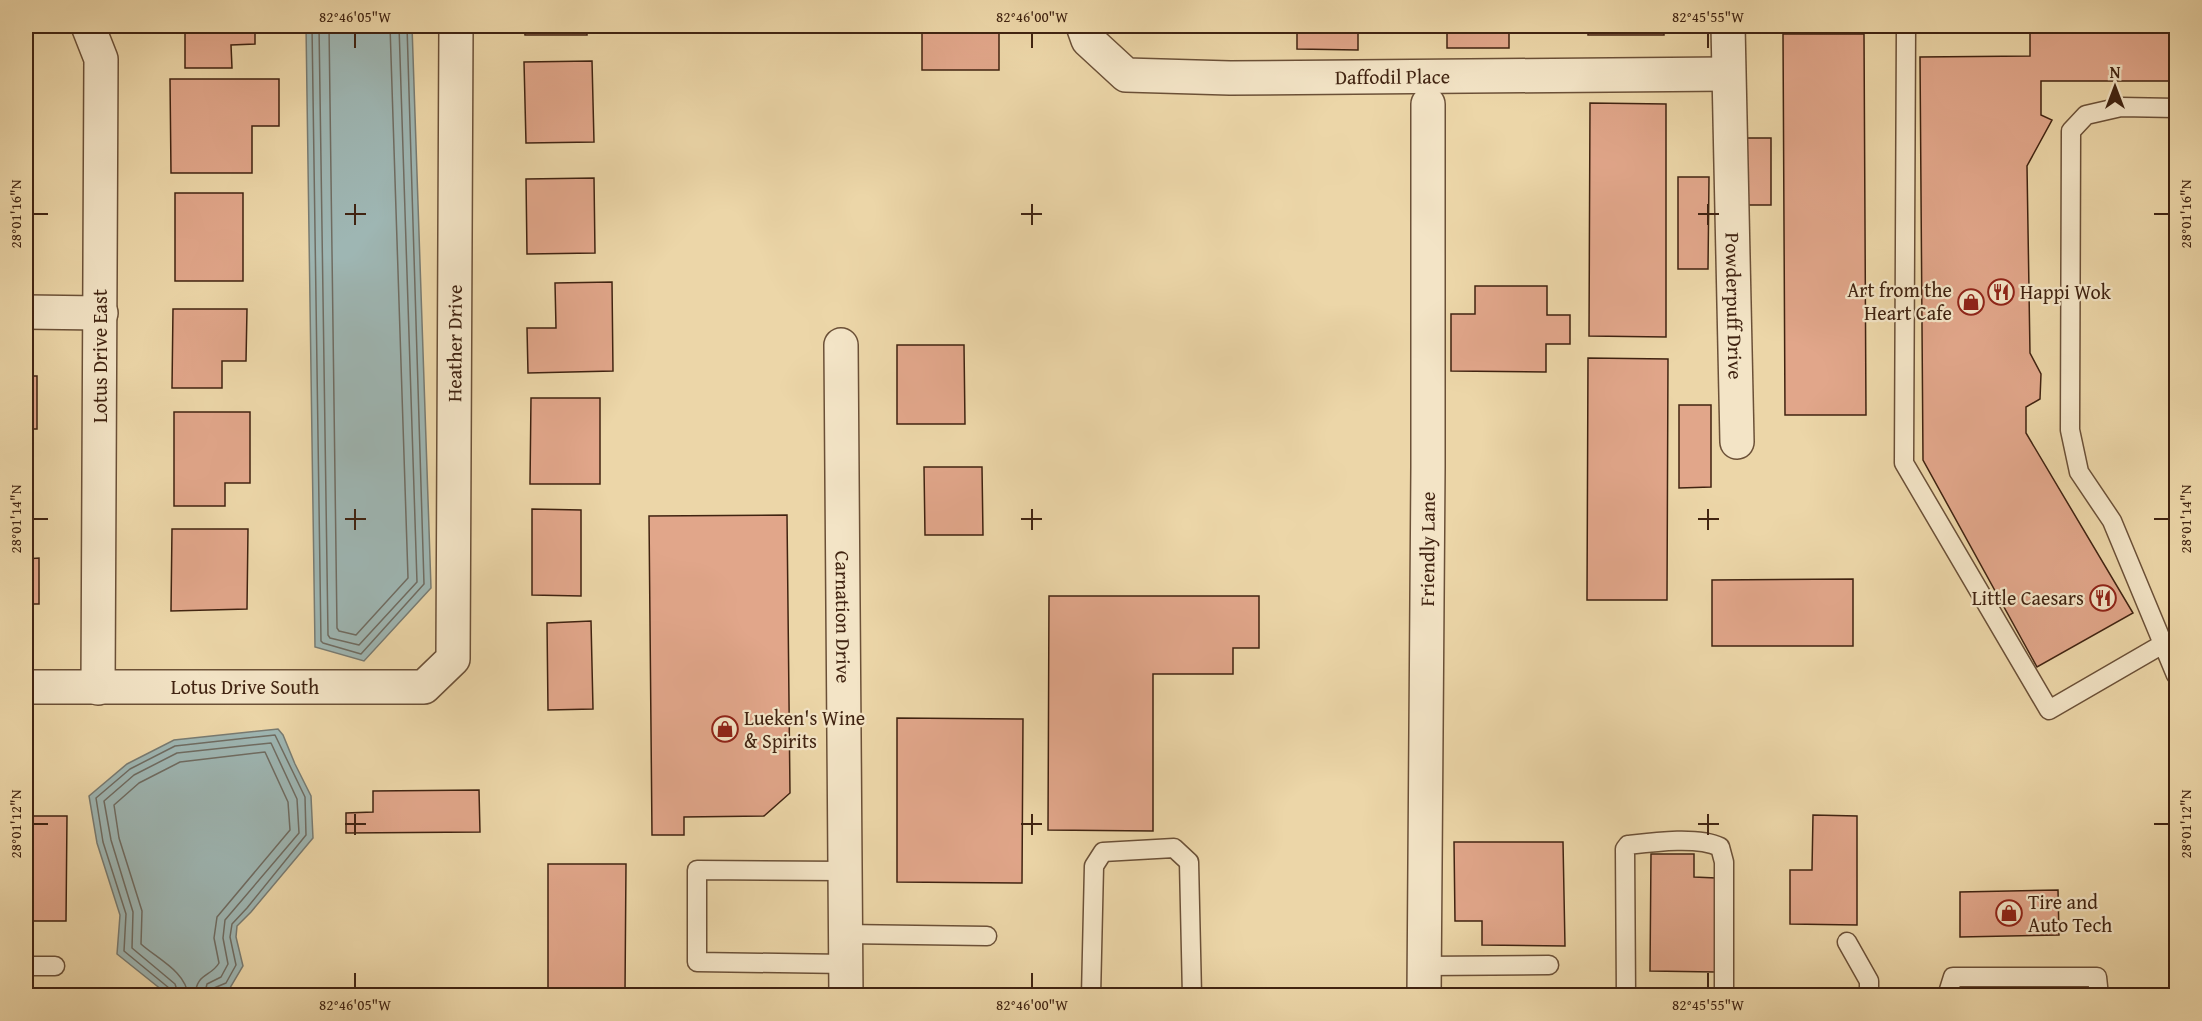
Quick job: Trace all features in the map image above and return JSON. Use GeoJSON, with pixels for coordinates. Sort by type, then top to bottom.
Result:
{"type":"FeatureCollection","features":[{"type":"Feature","properties":{"kind":"street","name":"Lotus Drive East"},"geometry":{"type":"LineString","coordinates":[[88,26],[101,59],[98,688]]}},
{"type":"Feature","properties":{"kind":"street","name":"Heather Drive"},"geometry":{"type":"LineString","coordinates":[[453,659],[456,26]]}},
{"type":"Feature","properties":{"kind":"street","name":"Daffodil Place"},"geometry":{"type":"LineString","coordinates":[[1083,26],[1088,40],[1126,75],[1242,78],[1728,74]]}},
{"type":"Feature","properties":{"kind":"street","name":"Powderpuff Drive"},"geometry":{"type":"LineString","coordinates":[[1728,26],[1737,442]]}},
{"type":"Feature","properties":{"kind":"street","name":"Friendly Lane"},"geometry":{"type":"LineString","coordinates":[[1424,981],[1428,104]]}},
{"type":"Feature","properties":{"kind":"street"},"geometry":{"type":"LineString","coordinates":[[26,312],[101,312]]}},
{"type":"Feature","properties":{"kind":"street","name":"Carnation Drive"},"geometry":{"type":"LineString","coordinates":[[841,345],[846,996]]}},
{"type":"Feature","properties":{"kind":"street","name":"Lotus Drive South"},"geometry":{"type":"LineString","coordinates":[[26,687],[424,687],[453,659]]}},
{"type":"Feature","properties":{"kind":"lane"},"geometry":{"type":"LineString","coordinates":[[1906,26],[1904,463],[2049,710],[2163,644]]}},
{"type":"Feature","properties":{"kind":"lane"},"geometry":{"type":"LineString","coordinates":[[2176,108],[2121,107],[2086,116],[2071,131],[2070,430],[2079,472],[2112,520],[2176,675]]}},
{"type":"Feature","properties":{"kind":"lane"},"geometry":{"type":"LineString","coordinates":[[1626,996],[1624,849],[1628,845],[1709,841],[1720,847],[1724,862],[1724,996]]}},
{"type":"Feature","properties":{"kind":"lane"},"geometry":{"type":"LineString","coordinates":[[1091,996],[1094,866],[1103,852],[1174,848],[1189,862],[1192,996]]}},
{"type":"Feature","properties":{"kind":"lane"},"geometry":{"type":"LineString","coordinates":[[845,871],[697,870],[697,962],[987,936]]}},
{"type":"Feature","properties":{"kind":"lane"},"geometry":{"type":"LineString","coordinates":[[1847,942],[1869,981],[1869,996]]}},
{"type":"Feature","properties":{"kind":"lane"},"geometry":{"type":"LineString","coordinates":[[1424,981],[1549,965]]}},
{"type":"Feature","properties":{"kind":"lane"},"geometry":{"type":"LineString","coordinates":[[26,966],[56,966]]}},
{"type":"Feature","properties":{"kind":"lane"},"geometry":{"type":"LineString","coordinates":[[1947,996],[1953,977],[2097,977],[2099,996]]}},
{"type":"Feature","properties":{"kind":"water"},"geometry":{"type":"Polygon","coordinates":[[[306,26],[412,26],[431,588],[364,661],[315,647],[306,26]]]}},
{"type":"Feature","properties":{"kind":"water"},"geometry":{"type":"Polygon","coordinates":[[[278,729],[283,735],[311,796],[313,838],[237,926],[236,937],[243,966],[230,988],[210,995],[167,994],[117,954],[120,915],[97,843],[89,796],[127,764],[174,740],[278,729]]]}},
{"type":"Feature","properties":{"kind":"building"},"geometry":{"type":"Polygon","coordinates":[[[185,26],[255,26],[255,44],[231,45],[232,68],[185,68],[185,26]]]}},
{"type":"Feature","properties":{"kind":"building"},"geometry":{"type":"Polygon","coordinates":[[[524,26],[587,26],[587,35],[525,35],[524,26]]]}},
{"type":"Feature","properties":{"kind":"building"},"geometry":{"type":"Polygon","coordinates":[[[922,26],[999,26],[999,70],[922,70],[922,26]]]}},
{"type":"Feature","properties":{"kind":"building"},"geometry":{"type":"Polygon","coordinates":[[[1297,26],[1358,26],[1358,50],[1297,49],[1297,26]]]}},
{"type":"Feature","properties":{"kind":"building"},"geometry":{"type":"Polygon","coordinates":[[[1447,26],[1509,26],[1509,48],[1447,48],[1447,26]]]}},
{"type":"Feature","properties":{"kind":"building"},"geometry":{"type":"Polygon","coordinates":[[[1588,26],[1664,26],[1664,35],[1588,35],[1588,26]]]}},
{"type":"Feature","properties":{"kind":"building"},"geometry":{"type":"Polygon","coordinates":[[[2030,26],[2176,26],[2176,81],[2041,81],[2041,115],[2052,120],[2027,166],[2030,353],[2041,374],[2040,399],[2026,407],[2026,433],[2133,613],[2037,667],[1923,460],[1920,57],[2030,56],[2030,26]]]}},
{"type":"Feature","properties":{"kind":"building"},"geometry":{"type":"Polygon","coordinates":[[[1783,34],[1864,34],[1866,415],[1785,415],[1783,34]]]}},
{"type":"Feature","properties":{"kind":"building"},"geometry":{"type":"Polygon","coordinates":[[[592,61],[594,142],[526,143],[524,62],[592,61]]]}},
{"type":"Feature","properties":{"kind":"building"},"geometry":{"type":"Polygon","coordinates":[[[170,79],[279,79],[279,126],[252,126],[252,173],[171,173],[170,79]]]}},
{"type":"Feature","properties":{"kind":"building"},"geometry":{"type":"Polygon","coordinates":[[[1590,103],[1666,104],[1666,337],[1589,336],[1590,103]]]}},
{"type":"Feature","properties":{"kind":"building"},"geometry":{"type":"Polygon","coordinates":[[[1742,138],[1771,138],[1771,205],[1742,205],[1742,138]]]}},
{"type":"Feature","properties":{"kind":"building"},"geometry":{"type":"Polygon","coordinates":[[[1678,177],[1709,177],[1708,269],[1678,269],[1678,177]]]}},
{"type":"Feature","properties":{"kind":"building"},"geometry":{"type":"Polygon","coordinates":[[[594,178],[595,253],[527,254],[526,179],[594,178]]]}},
{"type":"Feature","properties":{"kind":"building"},"geometry":{"type":"Polygon","coordinates":[[[175,193],[243,193],[243,281],[175,281],[175,193]]]}},
{"type":"Feature","properties":{"kind":"building"},"geometry":{"type":"Polygon","coordinates":[[[612,282],[613,371],[528,373],[527,328],[556,328],[555,283],[612,282]]]}},
{"type":"Feature","properties":{"kind":"building"},"geometry":{"type":"Polygon","coordinates":[[[1475,286],[1547,286],[1547,315],[1570,315],[1570,344],[1546,344],[1546,372],[1451,371],[1451,314],[1475,314],[1475,286]]]}},
{"type":"Feature","properties":{"kind":"building"},"geometry":{"type":"Polygon","coordinates":[[[173,309],[247,309],[246,361],[222,361],[222,388],[172,388],[173,309]]]}},
{"type":"Feature","properties":{"kind":"building"},"geometry":{"type":"Polygon","coordinates":[[[897,345],[964,345],[965,424],[897,424],[897,345]]]}},
{"type":"Feature","properties":{"kind":"building"},"geometry":{"type":"Polygon","coordinates":[[[1588,358],[1668,359],[1667,600],[1587,600],[1588,358]]]}},
{"type":"Feature","properties":{"kind":"building"},"geometry":{"type":"Polygon","coordinates":[[[26,376],[37,376],[37,429],[26,429],[26,376]]]}},
{"type":"Feature","properties":{"kind":"building"},"geometry":{"type":"Polygon","coordinates":[[[531,398],[600,398],[600,484],[530,484],[531,398]]]}},
{"type":"Feature","properties":{"kind":"building"},"geometry":{"type":"Polygon","coordinates":[[[1679,405],[1711,405],[1711,487],[1679,488],[1679,405]]]}},
{"type":"Feature","properties":{"kind":"building"},"geometry":{"type":"Polygon","coordinates":[[[174,412],[250,412],[250,483],[225,483],[225,506],[174,506],[174,412]]]}},
{"type":"Feature","properties":{"kind":"building"},"geometry":{"type":"Polygon","coordinates":[[[924,467],[982,467],[983,535],[925,535],[924,467]]]}},
{"type":"Feature","properties":{"kind":"building"},"geometry":{"type":"Polygon","coordinates":[[[532,509],[581,510],[581,596],[532,595],[532,509]]]}},
{"type":"Feature","properties":{"kind":"building"},"geometry":{"type":"Polygon","coordinates":[[[787,515],[790,793],[764,816],[684,817],[684,835],[652,835],[649,516],[787,515]]]}},
{"type":"Feature","properties":{"kind":"building"},"geometry":{"type":"Polygon","coordinates":[[[172,529],[248,529],[247,609],[171,611],[172,529]]]}},
{"type":"Feature","properties":{"kind":"building"},"geometry":{"type":"Polygon","coordinates":[[[39,558],[39,604],[26,604],[26,559],[39,558]]]}},
{"type":"Feature","properties":{"kind":"building"},"geometry":{"type":"Polygon","coordinates":[[[1853,579],[1853,646],[1712,646],[1712,580],[1853,579]]]}},
{"type":"Feature","properties":{"kind":"building"},"geometry":{"type":"Polygon","coordinates":[[[1049,596],[1259,596],[1259,648],[1233,648],[1233,674],[1153,674],[1153,831],[1048,830],[1049,596]]]}},
{"type":"Feature","properties":{"kind":"building"},"geometry":{"type":"Polygon","coordinates":[[[591,621],[593,709],[548,710],[547,623],[591,621]]]}},
{"type":"Feature","properties":{"kind":"building"},"geometry":{"type":"Polygon","coordinates":[[[897,718],[1023,719],[1022,883],[897,882],[897,718]]]}},
{"type":"Feature","properties":{"kind":"building"},"geometry":{"type":"Polygon","coordinates":[[[479,790],[480,832],[346,833],[346,813],[373,812],[373,791],[479,790]]]}},
{"type":"Feature","properties":{"kind":"building"},"geometry":{"type":"Polygon","coordinates":[[[1813,815],[1857,816],[1857,925],[1790,924],[1790,870],[1812,870],[1813,815]]]}},
{"type":"Feature","properties":{"kind":"building"},"geometry":{"type":"Polygon","coordinates":[[[26,816],[67,816],[66,921],[26,921],[26,816]]]}},
{"type":"Feature","properties":{"kind":"building"},"geometry":{"type":"Polygon","coordinates":[[[1454,842],[1563,842],[1565,946],[1482,945],[1482,921],[1455,921],[1454,842]]]}},
{"type":"Feature","properties":{"kind":"building"},"geometry":{"type":"Polygon","coordinates":[[[1651,854],[1694,854],[1694,877],[1716,878],[1715,972],[1650,971],[1651,854]]]}},
{"type":"Feature","properties":{"kind":"building"},"geometry":{"type":"Polygon","coordinates":[[[548,864],[626,864],[625,992],[548,992],[548,864]]]}},
{"type":"Feature","properties":{"kind":"building","name":"Tire and Auto Tech"},"geometry":{"type":"Polygon","coordinates":[[[2058,890],[2059,935],[1960,937],[1960,892],[2058,890]]]}},
{"type":"Feature","properties":{"kind":"place","name":"Happi Wok"},"geometry":{"type":"Point","coordinates":[2001,292]}},
{"type":"Feature","properties":{"kind":"place","name":"Art from the Heart Cafe"},"geometry":{"type":"Point","coordinates":[1971,302]}},
{"type":"Feature","properties":{"kind":"place","name":"Little Caesars"},"geometry":{"type":"Point","coordinates":[2103,598]}},
{"type":"Feature","properties":{"kind":"place","name":"Lueken's Wine & Spirits"},"geometry":{"type":"Point","coordinates":[725,729]}},
{"type":"Feature","properties":{"kind":"place","name":"Tire and Auto Tech"},"geometry":{"type":"Point","coordinates":[2009,913]}}]}
